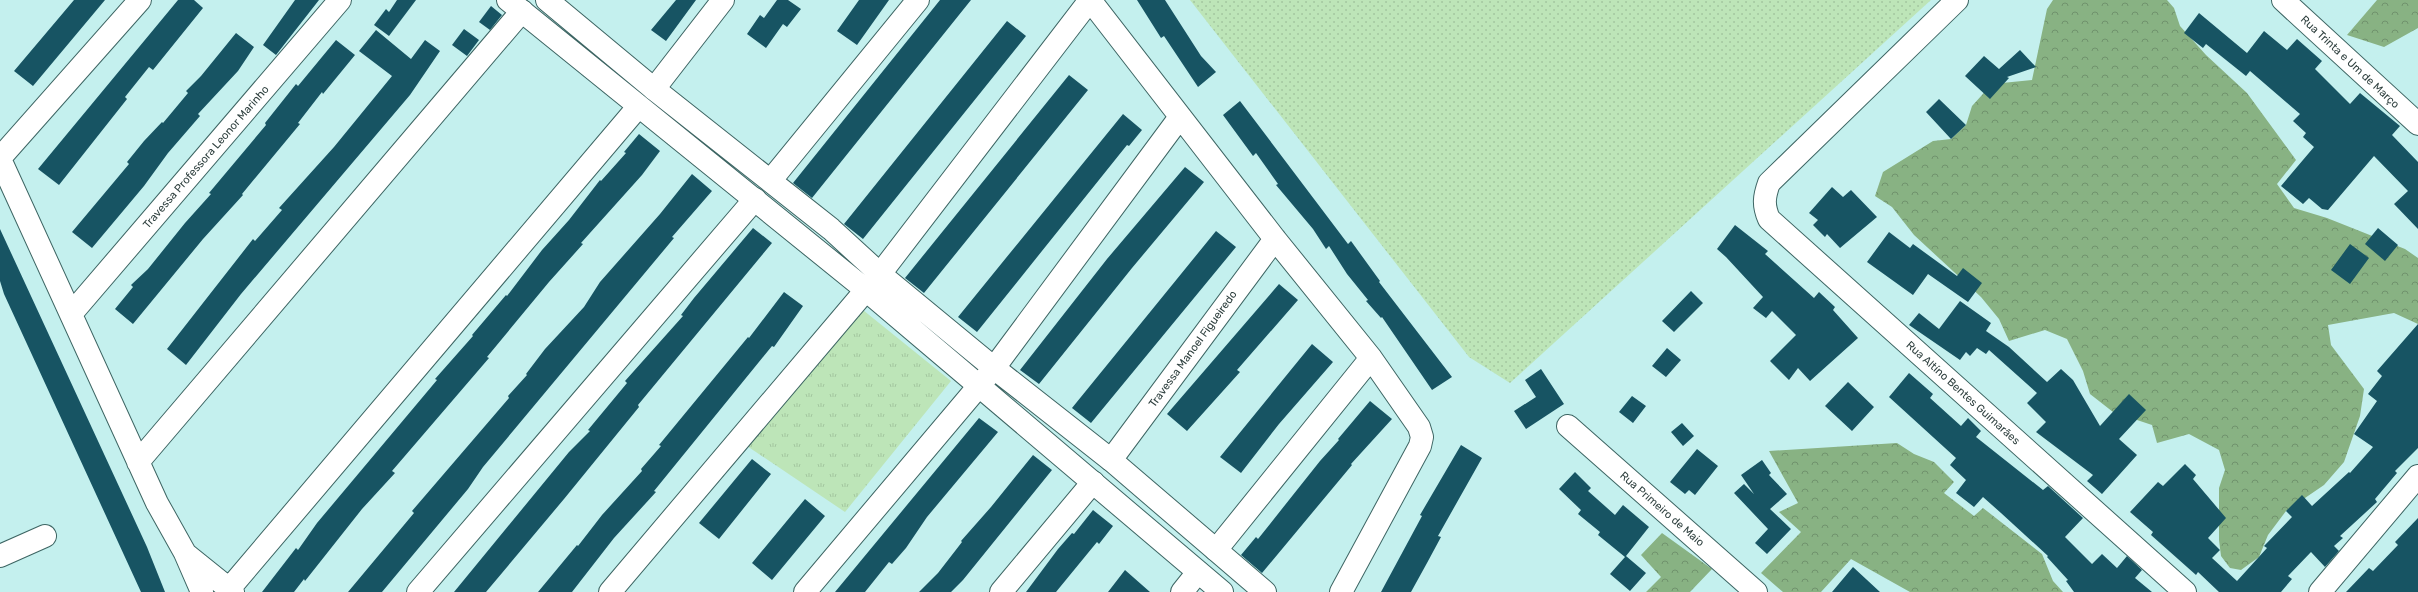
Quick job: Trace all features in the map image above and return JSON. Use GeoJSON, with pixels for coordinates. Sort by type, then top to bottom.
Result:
{"type":"FeatureCollection","features":[{"type":"Feature","properties":{"kind":"street"},"geometry":{"type":"LineString","coordinates":[[140,0],[0,158],[138,462],[185,553],[202,592]]}},
{"type":"Feature","properties":{"kind":"street","name":"Travessa Professora Leonor Marinho"},"geometry":{"type":"LineString","coordinates":[[71,314],[340,0]]}},
{"type":"Feature","properties":{"kind":"street"},"geometry":{"type":"LineString","coordinates":[[548,0],[654,89],[771,180],[880,274],[994,368],[1111,460],[1265,592]]}},
{"type":"Feature","properties":{"kind":"street"},"geometry":{"type":"LineString","coordinates":[[654,89],[723,0]]}},
{"type":"Feature","properties":{"kind":"street"},"geometry":{"type":"LineString","coordinates":[[771,180],[918,0]]}},
{"type":"Feature","properties":{"kind":"street"},"geometry":{"type":"LineString","coordinates":[[880,274],[1090,0],[1274,238],[1371,358],[1419,427],[1422,437],[1420,446],[1341,592]]}},
{"type":"Feature","properties":{"kind":"street","name":"Rua Altíno Bentes Guimarães"},"geometry":{"type":"LineString","coordinates":[[1957,0],[1769,183],[1764,197],[1764,208],[1769,219],[2185,592]]}},
{"type":"Feature","properties":{"kind":"street","name":"Rua Trinta e Um de Março"},"geometry":{"type":"LineString","coordinates":[[2283,0],[2418,124]]}},
{"type":"Feature","properties":{"kind":"street"},"geometry":{"type":"LineString","coordinates":[[138,462],[515,6],[866,290],[980,385],[1222,592]]}},
{"type":"Feature","properties":{"kind":"street"},"geometry":{"type":"LineString","coordinates":[[185,553],[231,590],[638,107]]}},
{"type":"Feature","properties":{"kind":"street"},"geometry":{"type":"LineString","coordinates":[[805,592],[994,368],[1180,117]]}},
{"type":"Feature","properties":{"kind":"street"},"geometry":{"type":"LineString","coordinates":[[418,592],[755,199]]}},
{"type":"Feature","properties":{"kind":"street","name":"Travessa Manoel Figueiredo"},"geometry":{"type":"LineString","coordinates":[[1111,460],[1274,238]]}},
{"type":"Feature","properties":{"kind":"street"},"geometry":{"type":"LineString","coordinates":[[610,592],[866,290]]}},
{"type":"Feature","properties":{"kind":"street"},"geometry":{"type":"LineString","coordinates":[[1216,550],[1371,358]]}},
{"type":"Feature","properties":{"kind":"street","name":"Rua Primeiro de Maio"},"geometry":{"type":"LineString","coordinates":[[1568,426],[1756,592]]}},
{"type":"Feature","properties":{"kind":"street"},"geometry":{"type":"LineString","coordinates":[[2320,592],[2418,476]]}},
{"type":"Feature","properties":{"kind":"street"},"geometry":{"type":"LineString","coordinates":[[1001,592],[1093,482]]}},
{"type":"Feature","properties":{"kind":"street"},"geometry":{"type":"LineString","coordinates":[[0,556],[45,536]]}},
{"type":"Feature","properties":{"kind":"street"},"geometry":{"type":"LineString","coordinates":[[1182,592],[1198,572]]}},
{"type":"Feature","properties":{"kind":"green space"},"geometry":{"type":"Polygon","coordinates":[[[1190,0],[1931,0],[1510,383],[1469,357],[1190,0]]]}},
{"type":"Feature","properties":{"kind":"green space"},"geometry":{"type":"Polygon","coordinates":[[[2053,0],[2167,0],[2174,8],[2180,26],[2206,55],[2247,93],[2296,160],[2277,184],[2294,208],[2327,218],[2405,249],[2418,258],[2418,324],[2394,313],[2328,325],[2331,345],[2364,389],[2360,416],[2344,462],[2324,485],[2286,511],[2268,535],[2259,557],[2241,570],[2230,568],[2221,556],[2219,540],[2219,488],[2225,470],[2219,450],[2189,434],[2157,443],[2152,425],[2113,412],[2090,394],[2083,371],[2067,339],[2045,330],[2009,341],[1999,319],[1981,297],[1914,235],[1892,207],[1875,196],[1883,172],[1933,141],[1951,139],[1966,125],[1972,106],[1992,84],[2032,80],[2047,9],[2053,0]]]}},
{"type":"Feature","properties":{"kind":"green space"},"geometry":{"type":"Polygon","coordinates":[[[2377,0],[2418,0],[2418,28],[2384,47],[2347,35],[2377,0]]]}},
{"type":"Feature","properties":{"kind":"green space"},"geometry":{"type":"Polygon","coordinates":[[[858,306],[951,381],[845,512],[747,446],[858,306]]]}},
{"type":"Feature","properties":{"kind":"green space"},"geometry":{"type":"Polygon","coordinates":[[[1897,443],[1914,454],[1934,462],[1954,482],[1944,493],[1974,516],[1983,508],[2042,554],[2053,581],[2063,592],[1910,592],[1851,559],[1821,592],[1783,592],[1761,573],[1801,532],[1779,512],[1798,503],[1769,451],[1897,443]]]}},
{"type":"Feature","properties":{"kind":"green space"},"geometry":{"type":"Polygon","coordinates":[[[1662,533],[1712,569],[1690,592],[1646,592],[1661,577],[1641,555],[1662,533]]]}},
{"type":"Feature","properties":{"kind":"building"},"geometry":{"type":"Polygon","coordinates":[[[74,0],[105,0],[33,86],[14,71],[74,0]]]}},
{"type":"Feature","properties":{"kind":"building"},"geometry":{"type":"Polygon","coordinates":[[[178,0],[194,0],[203,8],[153,70],[149,67],[125,97],[127,99],[59,185],[38,169],[178,0]]]}},
{"type":"Feature","properties":{"kind":"building"},"geometry":{"type":"Polygon","coordinates":[[[295,0],[319,0],[276,55],[263,45],[295,0]]]}},
{"type":"Feature","properties":{"kind":"building"},"geometry":{"type":"Polygon","coordinates":[[[397,0],[416,0],[389,36],[374,25],[386,9],[389,12],[397,0]]]}},
{"type":"Feature","properties":{"kind":"building"},"geometry":{"type":"Polygon","coordinates":[[[676,0],[696,0],[666,41],[651,30],[676,0]]]}},
{"type":"Feature","properties":{"kind":"building"},"geometry":{"type":"Polygon","coordinates":[[[777,0],[788,0],[801,9],[787,27],[783,24],[766,48],[747,34],[760,15],[764,18],[777,0]]]}},
{"type":"Feature","properties":{"kind":"building"},"geometry":{"type":"Polygon","coordinates":[[[859,0],[889,0],[857,45],[837,31],[859,0]]]}},
{"type":"Feature","properties":{"kind":"building"},"geometry":{"type":"Polygon","coordinates":[[[940,0],[971,0],[812,198],[793,183],[940,0]]]}},
{"type":"Feature","properties":{"kind":"building"},"geometry":{"type":"Polygon","coordinates":[[[1137,0],[1165,0],[1201,56],[1216,72],[1198,87],[1164,36],[1161,38],[1137,0]]]}},
{"type":"Feature","properties":{"kind":"building"},"geometry":{"type":"Polygon","coordinates":[[[491,6],[502,15],[490,30],[479,22],[491,6]]]}},
{"type":"Feature","properties":{"kind":"building"},"geometry":{"type":"Polygon","coordinates":[[[2199,13],[2247,53],[2264,31],[2287,50],[2297,39],[2322,61],[2315,69],[2350,104],[2360,93],[2400,126],[2392,135],[2418,162],[2418,229],[2394,204],[2408,191],[2374,156],[2328,210],[2322,209],[2309,198],[2303,204],[2281,186],[2314,147],[2303,137],[2306,133],[2293,121],[2300,114],[2250,71],[2246,76],[2206,44],[2203,48],[2184,33],[2199,13]]]}},
{"type":"Feature","properties":{"kind":"building"},"geometry":{"type":"Polygon","coordinates":[[[1007,21],[1026,36],[863,239],[844,224],[1007,21]]]}},
{"type":"Feature","properties":{"kind":"building"},"geometry":{"type":"Polygon","coordinates":[[[464,29],[479,40],[467,56],[452,45],[464,29]]]}},
{"type":"Feature","properties":{"kind":"building"},"geometry":{"type":"Polygon","coordinates":[[[376,30],[411,59],[425,40],[440,51],[410,95],[241,294],[186,365],[167,349],[253,239],[255,241],[282,210],[279,208],[334,147],[392,76],[359,51],[376,30]]]}},
{"type":"Feature","properties":{"kind":"building"},"geometry":{"type":"Polygon","coordinates":[[[236,33],[254,47],[238,71],[198,114],[200,116],[168,153],[144,186],[92,248],[72,232],[129,164],[127,162],[144,141],[162,122],[163,123],[188,93],[186,91],[201,76],[236,33]]]}},
{"type":"Feature","properties":{"kind":"building"},"geometry":{"type":"Polygon","coordinates":[[[336,40],[355,55],[323,94],[322,92],[298,123],[300,124],[242,194],[243,195],[203,239],[133,324],[115,309],[133,287],[131,285],[148,269],[185,223],[211,194],[209,193],[266,125],[265,123],[296,84],[298,86],[336,40]]]}},
{"type":"Feature","properties":{"kind":"building"},"geometry":{"type":"Polygon","coordinates":[[[2020,50],[2036,67],[2007,77],[2009,78],[1990,99],[1965,76],[1984,56],[1999,69],[2020,50]]]}},
{"type":"Feature","properties":{"kind":"building"},"geometry":{"type":"Polygon","coordinates":[[[1069,75],[1088,90],[924,293],[905,278],[1069,75]]]}},
{"type":"Feature","properties":{"kind":"building"},"geometry":{"type":"Polygon","coordinates":[[[1939,99],[1966,125],[1951,139],[1926,112],[1939,99]]]}},
{"type":"Feature","properties":{"kind":"building"},"geometry":{"type":"Polygon","coordinates":[[[1240,101],[1348,244],[1351,241],[1380,281],[1379,282],[1452,377],[1432,390],[1382,317],[1381,318],[1366,301],[1368,300],[1347,274],[1329,246],[1326,249],[1313,229],[1276,185],[1278,184],[1256,153],[1253,156],[1223,115],[1240,101]]]}},
{"type":"Feature","properties":{"kind":"building"},"geometry":{"type":"Polygon","coordinates":[[[1123,114],[1142,130],[1129,146],[1127,145],[977,332],[958,317],[1123,114]]]}},
{"type":"Feature","properties":{"kind":"building"},"geometry":{"type":"Polygon","coordinates":[[[639,134],[660,151],[642,175],[581,243],[583,244],[549,282],[487,357],[489,358],[392,471],[395,473],[362,509],[305,581],[304,579],[294,592],[262,592],[296,548],[298,550],[317,523],[437,380],[435,379],[473,336],[472,335],[506,295],[507,296],[542,250],[569,220],[600,180],[601,181],[626,153],[624,152],[639,134]]]}},
{"type":"Feature","properties":{"kind":"building"},"geometry":{"type":"Polygon","coordinates":[[[1185,167],[1204,182],[1132,268],[1039,384],[1020,370],[1107,259],[1185,167]]]}},
{"type":"Feature","properties":{"kind":"building"},"geometry":{"type":"Polygon","coordinates":[[[692,174],[712,191],[672,237],[674,238],[483,467],[468,489],[382,592],[348,592],[414,513],[412,511],[509,398],[508,396],[527,375],[526,374],[545,349],[584,307],[600,282],[660,214],[692,174]]]}},
{"type":"Feature","properties":{"kind":"building"},"geometry":{"type":"Polygon","coordinates":[[[1832,187],[1843,197],[1851,190],[1877,217],[1840,248],[1827,234],[1825,237],[1813,225],[1818,220],[1809,213],[1832,187]]]}},
{"type":"Feature","properties":{"kind":"building"},"geometry":{"type":"Polygon","coordinates":[[[1735,225],[1768,251],[1765,254],[1814,298],[1819,292],[1835,307],[1833,310],[1858,338],[1810,381],[1798,368],[1789,380],[1770,361],[1796,335],[1772,311],[1766,318],[1753,308],[1763,297],[1717,249],[1735,225]]]}},
{"type":"Feature","properties":{"kind":"building"},"geometry":{"type":"Polygon","coordinates":[[[753,228],[772,243],[638,405],[639,407],[564,499],[486,592],[454,592],[569,452],[590,431],[588,430],[627,383],[625,381],[683,316],[681,315],[694,298],[753,228]]]}},
{"type":"Feature","properties":{"kind":"building"},"geometry":{"type":"Polygon","coordinates":[[[2378,228],[2398,245],[2385,261],[2365,244],[2378,228]]]}},
{"type":"Feature","properties":{"kind":"building"},"geometry":{"type":"Polygon","coordinates":[[[0,229],[147,547],[165,592],[141,592],[4,294],[0,281],[0,229]]]}},
{"type":"Feature","properties":{"kind":"building"},"geometry":{"type":"Polygon","coordinates":[[[1216,231],[1236,247],[1091,423],[1072,408],[1216,231]]]}},
{"type":"Feature","properties":{"kind":"building"},"geometry":{"type":"Polygon","coordinates":[[[1889,232],[1910,248],[1913,244],[1957,276],[1963,268],[1982,283],[1968,302],[1928,274],[1913,295],[1867,262],[1889,232]]]}},
{"type":"Feature","properties":{"kind":"building"},"geometry":{"type":"Polygon","coordinates":[[[2350,244],[2369,258],[2350,284],[2331,270],[2350,244]]]}},
{"type":"Feature","properties":{"kind":"building"},"geometry":{"type":"Polygon","coordinates":[[[1279,284],[1298,300],[1237,370],[1240,372],[1187,431],[1167,414],[1279,284]]]}},
{"type":"Feature","properties":{"kind":"building"},"geometry":{"type":"Polygon","coordinates":[[[1691,291],[1703,303],[1674,332],[1662,321],[1691,291]]]}},
{"type":"Feature","properties":{"kind":"building"},"geometry":{"type":"Polygon","coordinates":[[[784,292],[803,306],[774,347],[772,346],[654,491],[656,492],[614,538],[572,592],[538,592],[577,545],[578,546],[602,515],[642,471],[641,469],[661,446],[659,445],[748,337],[749,338],[784,292]]]}},
{"type":"Feature","properties":{"kind":"building"},"geometry":{"type":"Polygon","coordinates":[[[1960,301],[1991,323],[1986,331],[2009,347],[2047,382],[2061,369],[2073,380],[2100,426],[2129,394],[2146,410],[2119,439],[2137,455],[2102,494],[2087,481],[2093,475],[2036,432],[2046,422],[2027,403],[2037,393],[1989,350],[1986,354],[1977,348],[1970,356],[1966,352],[1960,360],[1909,325],[1919,313],[1939,329],[1960,301]]]}},
{"type":"Feature","properties":{"kind":"building"},"geometry":{"type":"Polygon","coordinates":[[[2418,324],[2418,448],[2395,471],[2397,473],[2375,499],[2377,502],[2340,536],[2343,538],[2334,546],[2339,551],[2325,567],[2311,552],[2288,576],[2292,579],[2281,592],[2219,592],[2198,572],[2196,575],[2151,535],[2153,532],[2130,512],[2158,482],[2163,486],[2185,464],[2196,475],[2193,479],[2226,518],[2208,538],[2220,550],[2212,558],[2237,581],[2267,548],[2264,546],[2292,517],[2286,511],[2302,495],[2312,506],[2349,472],[2350,473],[2373,447],[2354,434],[2377,401],[2368,394],[2382,376],[2377,371],[2418,324]]]}},
{"type":"Feature","properties":{"kind":"building"},"geometry":{"type":"Polygon","coordinates":[[[1312,344],[1333,362],[1279,424],[1241,473],[1220,457],[1312,344]]]}},
{"type":"Feature","properties":{"kind":"building"},"geometry":{"type":"Polygon","coordinates":[[[1667,348],[1681,360],[1666,377],[1652,366],[1667,348]]]}},
{"type":"Feature","properties":{"kind":"building"},"geometry":{"type":"Polygon","coordinates":[[[1541,369],[1564,404],[1526,429],[1514,411],[1536,397],[1525,380],[1541,369]]]}},
{"type":"Feature","properties":{"kind":"building"},"geometry":{"type":"Polygon","coordinates":[[[1909,373],[1933,394],[1930,398],[1961,426],[1968,418],[1981,431],[1976,437],[2043,490],[2048,486],[2083,518],[2065,537],[2092,564],[2102,554],[2117,568],[2127,556],[2142,570],[2135,578],[2152,592],[2074,592],[2066,581],[2068,580],[2047,557],[2048,556],[1983,497],[1974,507],[1956,493],[1966,480],[1950,465],[1956,458],[1889,397],[1909,373]]]}},
{"type":"Feature","properties":{"kind":"building"},"geometry":{"type":"Polygon","coordinates":[[[1848,382],[1874,407],[1852,431],[1825,406],[1848,382]]]}},
{"type":"Feature","properties":{"kind":"building"},"geometry":{"type":"Polygon","coordinates":[[[1632,396],[1646,406],[1633,423],[1619,412],[1632,396]]]}},
{"type":"Feature","properties":{"kind":"building"},"geometry":{"type":"Polygon","coordinates":[[[1370,401],[1392,419],[1351,464],[1352,465],[1262,573],[1241,555],[1256,537],[1258,539],[1370,401]]]}},
{"type":"Feature","properties":{"kind":"building"},"geometry":{"type":"Polygon","coordinates":[[[979,418],[998,432],[927,517],[906,548],[892,564],[889,562],[865,592],[835,592],[979,418]]]}},
{"type":"Feature","properties":{"kind":"building"},"geometry":{"type":"Polygon","coordinates":[[[1682,423],[1694,436],[1683,446],[1671,432],[1682,423]]]}},
{"type":"Feature","properties":{"kind":"building"},"geometry":{"type":"Polygon","coordinates":[[[1461,445],[1482,458],[1438,536],[1441,537],[1427,563],[1411,592],[1381,592],[1422,516],[1420,515],[1461,445]]]}},
{"type":"Feature","properties":{"kind":"building"},"geometry":{"type":"Polygon","coordinates":[[[1697,449],[1718,466],[1695,495],[1689,490],[1685,494],[1670,482],[1697,449]]]}},
{"type":"Feature","properties":{"kind":"building"},"geometry":{"type":"Polygon","coordinates":[[[1033,455],[1052,470],[963,580],[951,592],[919,592],[938,573],[962,542],[961,541],[1033,455]]]}},
{"type":"Feature","properties":{"kind":"building"},"geometry":{"type":"Polygon","coordinates":[[[752,459],[771,474],[719,539],[699,523],[752,459]]]}},
{"type":"Feature","properties":{"kind":"building"},"geometry":{"type":"Polygon","coordinates":[[[1762,460],[1771,473],[1769,475],[1787,494],[1770,509],[1791,529],[1767,554],[1755,543],[1768,529],[1734,493],[1744,484],[1754,494],[1741,475],[1762,460]]]}},
{"type":"Feature","properties":{"kind":"building"},"geometry":{"type":"Polygon","coordinates":[[[1575,472],[1591,488],[1588,491],[1615,515],[1623,505],[1649,527],[1626,556],[1646,573],[1630,591],[1610,574],[1625,557],[1598,535],[1600,532],[1578,514],[1581,510],[1559,489],[1575,472]]]}},
{"type":"Feature","properties":{"kind":"building"},"geometry":{"type":"Polygon","coordinates":[[[805,499],[825,516],[772,580],[752,563],[805,499]]]}},
{"type":"Feature","properties":{"kind":"building"},"geometry":{"type":"Polygon","coordinates":[[[1093,510],[1113,526],[1099,544],[1097,542],[1056,592],[1026,592],[1058,549],[1072,533],[1074,534],[1093,510]]]}},
{"type":"Feature","properties":{"kind":"building"},"geometry":{"type":"Polygon","coordinates":[[[2418,518],[2418,592],[2346,592],[2369,568],[2373,571],[2398,545],[2395,542],[2418,518]]]}},
{"type":"Feature","properties":{"kind":"building"},"geometry":{"type":"Polygon","coordinates":[[[1853,567],[1880,592],[1832,592],[1853,567]]]}},
{"type":"Feature","properties":{"kind":"building"},"geometry":{"type":"Polygon","coordinates":[[[1125,570],[1150,592],[1108,592],[1125,570]]]}}]}
